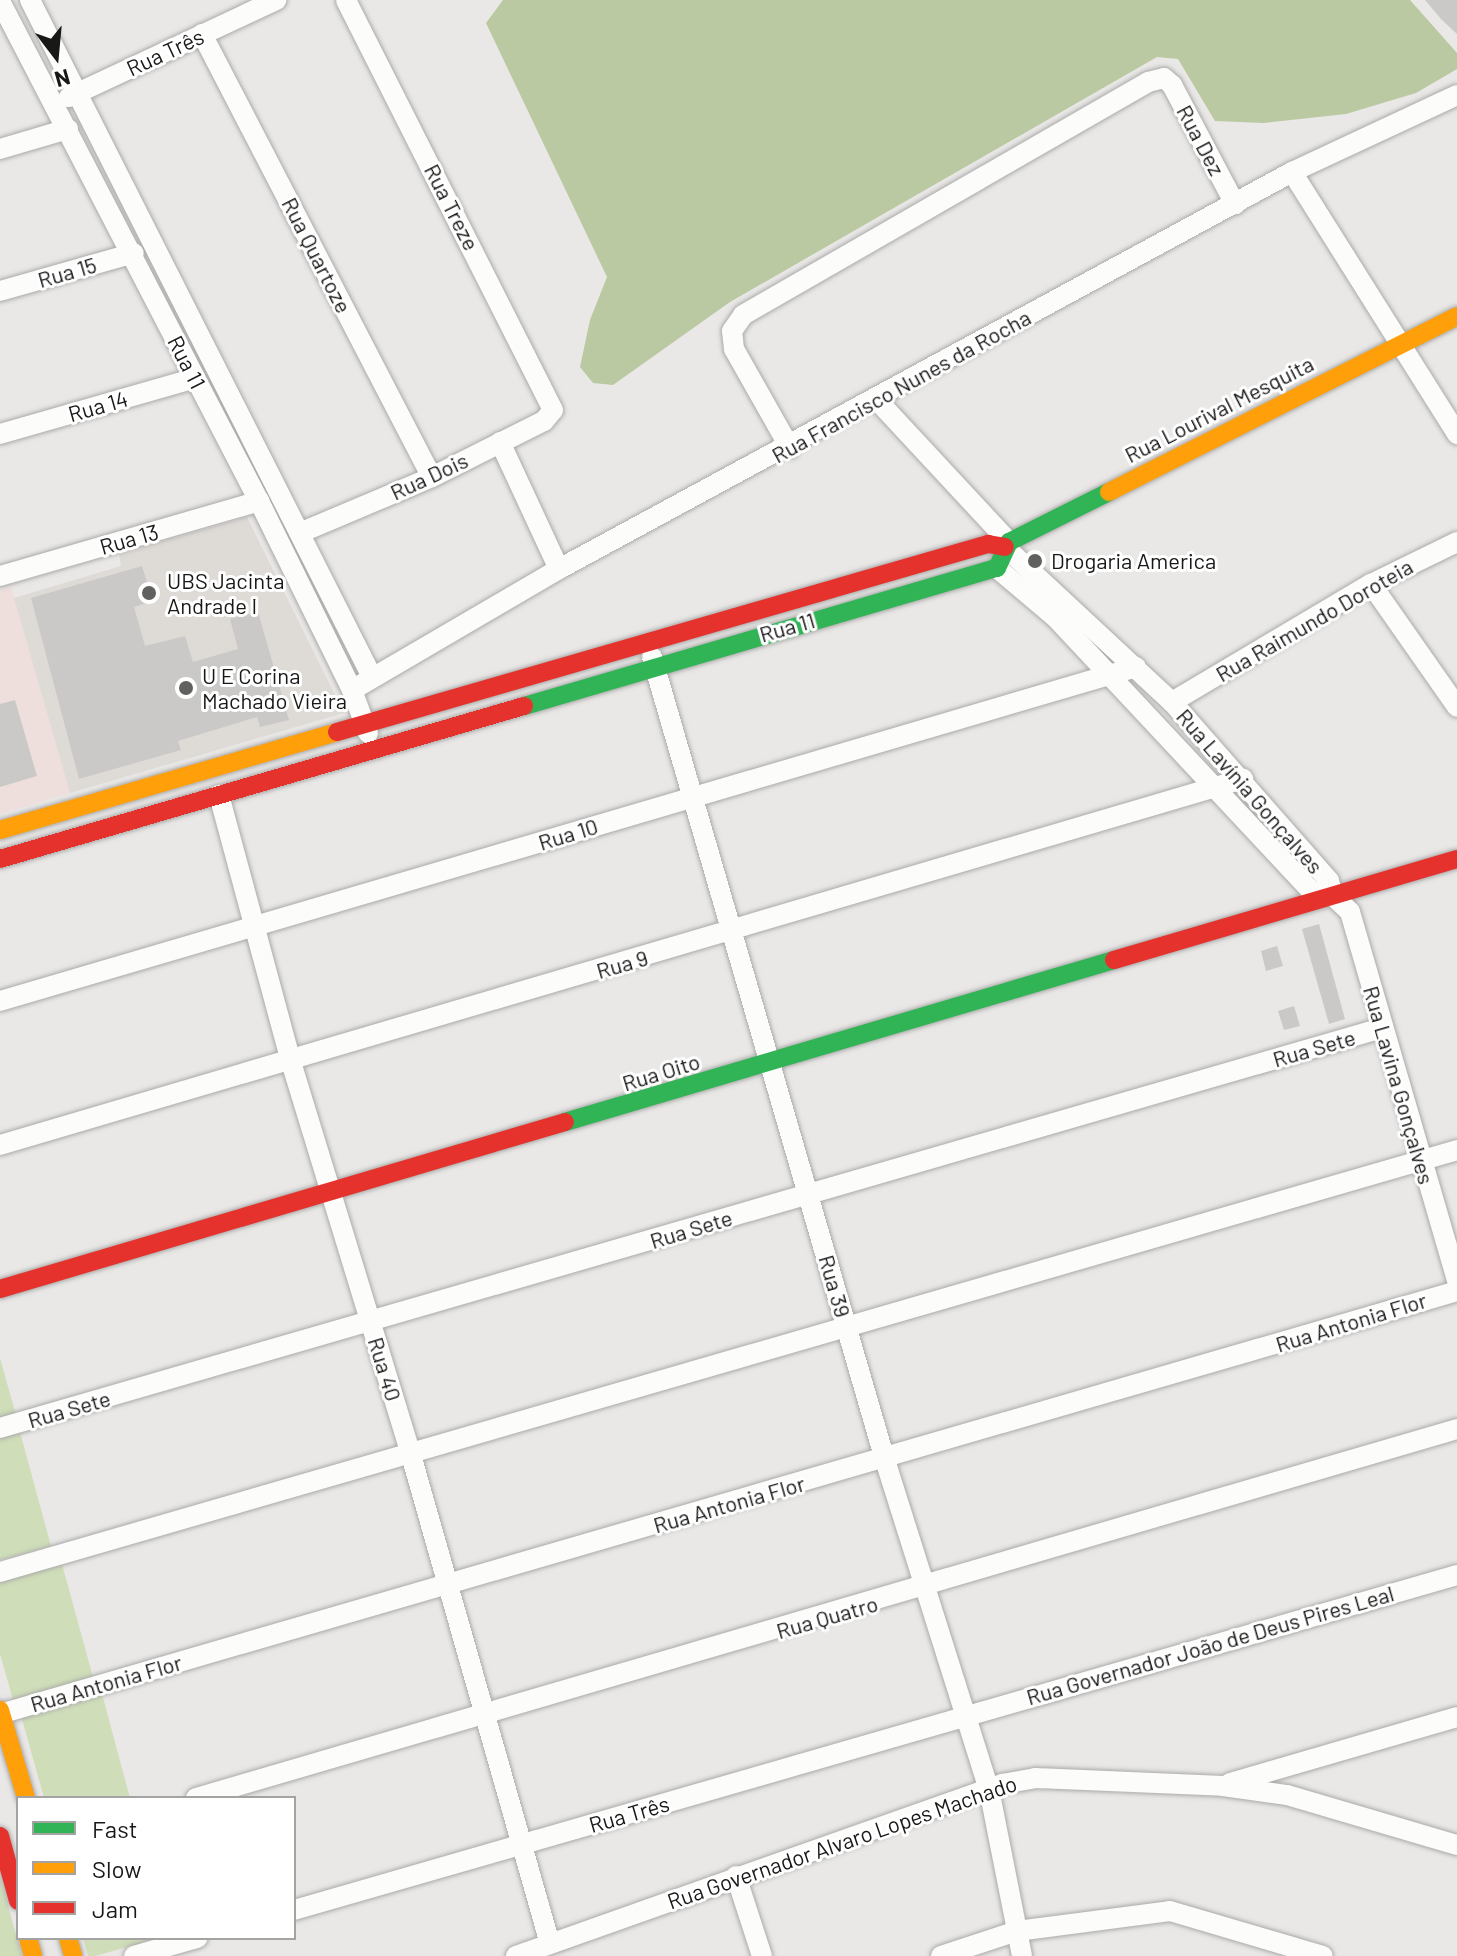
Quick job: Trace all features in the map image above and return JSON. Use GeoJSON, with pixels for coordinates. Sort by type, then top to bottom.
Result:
{"type":"FeatureCollection","features":[{"type":"Feature","properties":{"kind":"main road","name":"Rua Lourival Mesquita"},"geometry":{"type":"LineString","coordinates":[[1007,545],[1457,316]]}},
{"type":"Feature","properties":{"kind":"main road","name":"Rua 11"},"geometry":{"type":"LineString","coordinates":[[0,830],[366,727],[982,546],[1007,545]]}},
{"type":"Feature","properties":{"kind":"main road"},"geometry":{"type":"LineString","coordinates":[[997,568],[1007,545]]}},
{"type":"Feature","properties":{"kind":"main road","name":"Rua 11"},"geometry":{"type":"LineString","coordinates":[[0,859],[655,665],[997,568]]}},
{"type":"Feature","properties":{"kind":"main road","name":"Rua Oito"},"geometry":{"type":"LineString","coordinates":[[0,1289],[332,1195],[1457,859]]}},
{"type":"Feature","properties":{"kind":"main road"},"geometry":{"type":"LineString","coordinates":[[0,1712],[25,1796]]}},
{"type":"Feature","properties":{"kind":"main road"},"geometry":{"type":"LineString","coordinates":[[2,1848],[16,1894]]}},
{"type":"Feature","properties":{"kind":"street"},"geometry":{"type":"LineString","coordinates":[[30,0],[302,532],[372,677]]}},
{"type":"Feature","properties":{"kind":"street","name":"Rua Três"},"geometry":{"type":"LineString","coordinates":[[54,104],[276,0]]}},
{"type":"Feature","properties":{"kind":"street","name":"Rua Treze"},"geometry":{"type":"LineString","coordinates":[[346,0],[551,400],[553,415]]}},
{"type":"Feature","properties":{"kind":"street","name":"Rua 11"},"geometry":{"type":"LineString","coordinates":[[1,6],[134,253],[259,501],[352,690],[373,748]]}},
{"type":"Feature","properties":{"kind":"street","name":"Rua Quartoze"},"geometry":{"type":"LineString","coordinates":[[202,34],[432,477]]}},
{"type":"Feature","properties":{"kind":"street","name":"Rua Dez"},"geometry":{"type":"LineString","coordinates":[[790,448],[734,349],[732,331],[743,315],[1148,82],[1164,78],[1235,204]]}},
{"type":"Feature","properties":{"kind":"street","name":"Rua Francisco Nunes da Rocha"},"geometry":{"type":"LineString","coordinates":[[352,690],[559,569],[790,448],[1292,172],[1457,95]]}},
{"type":"Feature","properties":{"kind":"street"},"geometry":{"type":"LineString","coordinates":[[0,149],[68,129]]}},
{"type":"Feature","properties":{"kind":"street"},"geometry":{"type":"LineString","coordinates":[[1292,172],[1457,434]]}},
{"type":"Feature","properties":{"kind":"street","name":"Rua 15"},"geometry":{"type":"LineString","coordinates":[[0,291],[134,253]]}},
{"type":"Feature","properties":{"kind":"street","name":"Rua 14"},"geometry":{"type":"LineString","coordinates":[[0,434],[195,378]]}},
{"type":"Feature","properties":{"kind":"street","name":"Rua Lavínia Gonçalves"},"geometry":{"type":"LineString","coordinates":[[876,399],[1007,545],[1172,702],[1243,779],[1329,881],[1333,896],[1311,891],[1219,789],[1022,584],[997,568]]}},
{"type":"Feature","properties":{"kind":"street","name":"Rua Dois"},"geometry":{"type":"LineString","coordinates":[[302,532],[432,477],[553,415]]}},
{"type":"Feature","properties":{"kind":"street"},"geometry":{"type":"LineString","coordinates":[[500,442],[559,569]]}},
{"type":"Feature","properties":{"kind":"street","name":"Rua 13"},"geometry":{"type":"LineString","coordinates":[[0,576],[259,501]]}},
{"type":"Feature","properties":{"kind":"street","name":"Rua Raimundo Doroteia"},"geometry":{"type":"LineString","coordinates":[[1172,702],[1371,584],[1457,542]]}},
{"type":"Feature","properties":{"kind":"street"},"geometry":{"type":"LineString","coordinates":[[1371,584],[1457,707]]}},
{"type":"Feature","properties":{"kind":"street","name":"Rua 39"},"geometry":{"type":"LineString","coordinates":[[647,643],[734,931],[885,1460],[989,1789],[1022,1956]]}},
{"type":"Feature","properties":{"kind":"street","name":"Rua 10"},"geometry":{"type":"LineString","coordinates":[[0,1001],[256,928],[693,796],[1112,678],[1136,667]]}},
{"type":"Feature","properties":{"kind":"street","name":"Rua 9"},"geometry":{"type":"LineString","coordinates":[[0,1145],[1219,789],[1243,779]]}},
{"type":"Feature","properties":{"kind":"street","name":"Rua 40"},"geometry":{"type":"LineString","coordinates":[[219,795],[291,1062],[411,1455],[550,1944]]}},
{"type":"Feature","properties":{"kind":"street","name":"Rua Lavina Gonçalves"},"geometry":{"type":"LineString","coordinates":[[1333,896],[1350,912],[1457,1280]]}},
{"type":"Feature","properties":{"kind":"street","name":"Rua Sete"},"geometry":{"type":"LineString","coordinates":[[0,1428],[371,1324],[1382,1028]]}},
{"type":"Feature","properties":{"kind":"street"},"geometry":{"type":"LineString","coordinates":[[0,1572],[1457,1150]]}},
{"type":"Feature","properties":{"kind":"street","name":"Rua Antonia Flor"},"geometry":{"type":"LineString","coordinates":[[0,1712],[885,1460],[1457,1291]]}},
{"type":"Feature","properties":{"kind":"street","name":"Rua Quatro"},"geometry":{"type":"LineString","coordinates":[[203,1796],[925,1588],[1457,1429]]}},
{"type":"Feature","properties":{"kind":"street","name":"Rua Governador João de Deus Pires Leal"},"geometry":{"type":"LineString","coordinates":[[964,1716],[1457,1575]]}},
{"type":"Feature","properties":{"kind":"street","name":"Rua Três"},"geometry":{"type":"LineString","coordinates":[[296,1909],[964,1716]]}},
{"type":"Feature","properties":{"kind":"street"},"geometry":{"type":"LineString","coordinates":[[1223,1786],[1457,1717]]}},
{"type":"Feature","properties":{"kind":"street","name":"Rua Governador Alvaro Lopes Machado"},"geometry":{"type":"LineString","coordinates":[[516,1956],[989,1789],[1035,1778],[1223,1786],[1287,1795],[1457,1845]]}},
{"type":"Feature","properties":{"kind":"street"},"geometry":{"type":"LineString","coordinates":[[736,1876],[762,1956]]}},
{"type":"Feature","properties":{"kind":"street"},"geometry":{"type":"LineString","coordinates":[[941,1956],[1017,1931],[1170,1911],[1323,1956]]}},
{"type":"Feature","properties":{"kind":"street"},"geometry":{"type":"LineString","coordinates":[[134,1956],[190,1940]]}},
{"type":"Feature","properties":{"kind":"shaded area","name":"U E Corina Machado Vieira"},"geometry":{"type":"Polygon","coordinates":[[[247,517],[344,713],[70,793],[14,598],[121,566],[119,554],[247,517]]]}},
{"type":"Feature","properties":{"kind":"shaded area"},"geometry":{"type":"Polygon","coordinates":[[[11,587],[70,793],[0,814],[0,590],[11,587]]]}},
{"type":"Feature","properties":{"kind":"green space"},"geometry":{"type":"Polygon","coordinates":[[[503,0],[1410,0],[1457,53],[1457,69],[1416,93],[1346,114],[1264,123],[1215,121],[1178,59],[1157,57],[730,302],[613,385],[593,383],[580,367],[590,320],[607,277],[486,23],[503,0]]]}},
{"type":"Feature","properties":{"kind":"green space"},"geometry":{"type":"Polygon","coordinates":[[[0,1358],[16,1415],[0,1419],[0,1358]]]}},
{"type":"Feature","properties":{"kind":"green space"},"geometry":{"type":"Polygon","coordinates":[[[20,1432],[51,1546],[0,1560],[0,1438],[20,1432]]]}},
{"type":"Feature","properties":{"kind":"green space"},"geometry":{"type":"Polygon","coordinates":[[[62,1564],[93,1677],[13,1700],[0,1654],[0,1581],[62,1564]]]}},
{"type":"Feature","properties":{"kind":"green space"},"geometry":{"type":"Polygon","coordinates":[[[101,1690],[129,1796],[43,1796],[20,1712],[101,1690]]]}},
{"type":"Feature","properties":{"kind":"green space"},"geometry":{"type":"Polygon","coordinates":[[[0,1877],[22,1956],[0,1956],[0,1877]]]}},
{"type":"Feature","properties":{"kind":"green space"},"geometry":{"type":"Polygon","coordinates":[[[84,1940],[153,1940],[95,1956],[88,1956],[84,1940]]]}},
{"type":"Feature","properties":{"kind":"building"},"geometry":{"type":"Polygon","coordinates":[[[1425,0],[1457,0],[1457,34],[1441,19],[1425,0]]]}},
{"type":"Feature","properties":{"kind":"building","name":"U E Corina Machado Vieira"},"geometry":{"type":"Polygon","coordinates":[[[142,566],[153,601],[134,607],[145,646],[185,636],[193,662],[238,649],[230,619],[258,612],[289,720],[260,727],[257,717],[178,741],[181,750],[79,779],[31,598],[142,566]]]}},
{"type":"Feature","properties":{"kind":"building"},"geometry":{"type":"Polygon","coordinates":[[[15,700],[37,776],[0,787],[0,704],[15,700]]]}},
{"type":"Feature","properties":{"kind":"building"},"geometry":{"type":"Polygon","coordinates":[[[1319,924],[1345,1019],[1329,1024],[1302,929],[1319,924]]]}},
{"type":"Feature","properties":{"kind":"building"},"geometry":{"type":"Polygon","coordinates":[[[1277,946],[1283,966],[1266,971],[1261,951],[1277,946]]]}},
{"type":"Feature","properties":{"kind":"building"},"geometry":{"type":"Polygon","coordinates":[[[1294,1006],[1300,1026],[1284,1030],[1278,1011],[1294,1006]]]}},
{"type":"Feature","properties":{"kind":"traffic: fast"},"geometry":{"type":"LineString","coordinates":[[524,706],[997,568],[1009,542],[1109,492]]}},
{"type":"Feature","properties":{"kind":"traffic: fast"},"geometry":{"type":"LineString","coordinates":[[565,1122],[1114,960]]}},
{"type":"Feature","properties":{"kind":"traffic: slow"},"geometry":{"type":"LineString","coordinates":[[1109,492],[1457,316]]}},
{"type":"Feature","properties":{"kind":"traffic: slow"},"geometry":{"type":"LineString","coordinates":[[0,830],[337,732]]}},
{"type":"Feature","properties":{"kind":"traffic: slow"},"geometry":{"type":"LineString","coordinates":[[0,1710],[25,1796]]}},
{"type":"Feature","properties":{"kind":"traffic: slow"},"geometry":{"type":"LineString","coordinates":[[29,1940],[33,1956]]}},
{"type":"Feature","properties":{"kind":"traffic: slow"},"geometry":{"type":"LineString","coordinates":[[69,1940],[73,1956]]}},
{"type":"Feature","properties":{"kind":"traffic: jam"},"geometry":{"type":"LineString","coordinates":[[337,732],[988,544],[1005,547]]}},
{"type":"Feature","properties":{"kind":"traffic: jam"},"geometry":{"type":"LineString","coordinates":[[0,859],[524,706]]}},
{"type":"Feature","properties":{"kind":"traffic: jam"},"geometry":{"type":"LineString","coordinates":[[1114,960],[1457,859]]}},
{"type":"Feature","properties":{"kind":"traffic: jam"},"geometry":{"type":"LineString","coordinates":[[0,1289],[565,1122]]}},
{"type":"Feature","properties":{"kind":"traffic: jam"},"geometry":{"type":"LineString","coordinates":[[0,1836],[16,1894]]}},
{"type":"Feature","properties":{"kind":"place","name":"Drogaria America"},"geometry":{"type":"Point","coordinates":[1035,561]}},
{"type":"Feature","properties":{"kind":"place","name":"UBS Jacinta Andrade I"},"geometry":{"type":"Point","coordinates":[149,593]}},
{"type":"Feature","properties":{"kind":"place","name":"U E Corina Machado Vieira"},"geometry":{"type":"Point","coordinates":[186,688]}}]}
